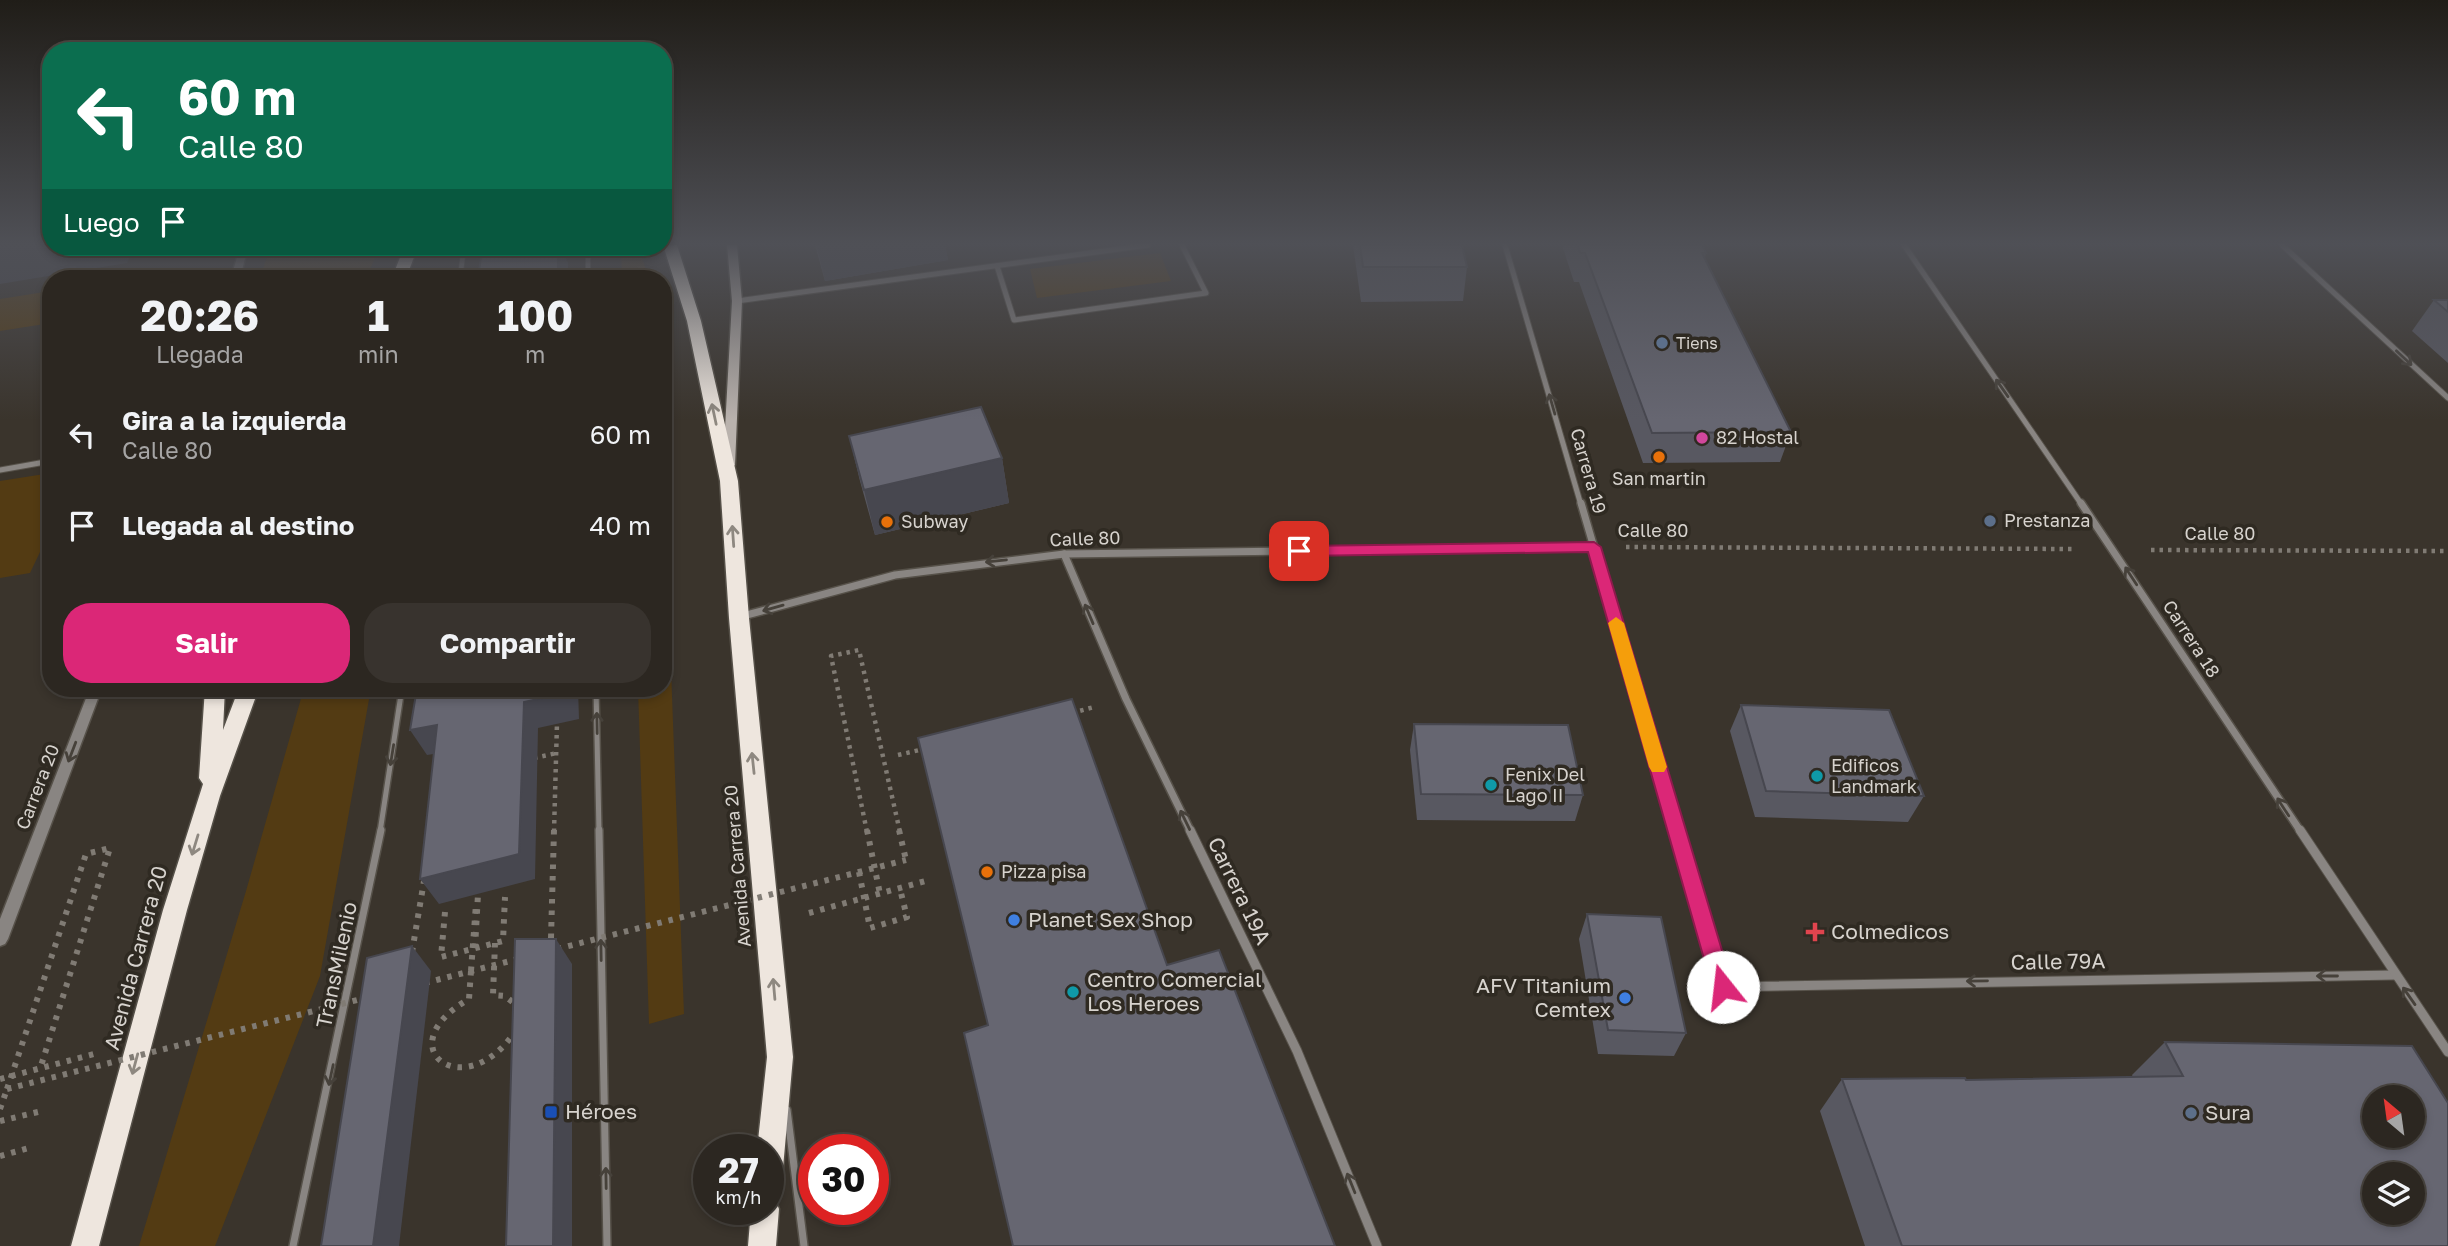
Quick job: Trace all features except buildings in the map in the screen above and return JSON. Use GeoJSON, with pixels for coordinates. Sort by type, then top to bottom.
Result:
{"type":"FeatureCollection","features":[{"type":"Feature","properties":{"kind":"highway","name":"Avenida Carrera 20"},"geometry":{"type":"LineString","coordinates":[[688,303],[729,481],[739,618],[780,1058]]}},
{"type":"Feature","properties":{"kind":"highway"},"geometry":{"type":"LineString","coordinates":[[209,796],[214,697]]}},
{"type":"Feature","properties":{"kind":"highway","name":"Avenida Carrera 20"},"geometry":{"type":"LineString","coordinates":[[85,1246],[175,910],[209,796],[246,697]]}},
{"type":"Feature","properties":{"kind":"highway"},"geometry":{"type":"LineString","coordinates":[[772,1134],[780,1058]]}},
{"type":"Feature","properties":{"kind":"highway"},"geometry":{"type":"LineString","coordinates":[[762,1246],[764,1225]]}},
{"type":"Feature","properties":{"kind":"main road","name":"Avenida Carrera 20"},"geometry":{"type":"LineString","coordinates":[[729,481],[737,303]]}},
{"type":"Feature","properties":{"kind":"street"},"geometry":{"type":"LineString","coordinates":[[1009,303],[1014,320],[1134,303]]}},
{"type":"Feature","properties":{"kind":"street","name":"Carrera 19"},"geometry":{"type":"LineString","coordinates":[[1522,303],[1723,987]]}},
{"type":"Feature","properties":{"kind":"street","name":"Carrera 18"},"geometry":{"type":"LineString","coordinates":[[1943,303],[2113,550],[2448,1052]]}},
{"type":"Feature","properties":{"kind":"street"},"geometry":{"type":"LineString","coordinates":[[2344,303],[2448,398]]}},
{"type":"Feature","properties":{"kind":"street"},"geometry":{"type":"LineString","coordinates":[[0,470],[42,463]]}},
{"type":"Feature","properties":{"kind":"street","name":"Calle 80"},"geometry":{"type":"LineString","coordinates":[[739,618],[895,575],[1064,554],[1594,547]]}},
{"type":"Feature","properties":{"kind":"street","name":"Carrera 19A"},"geometry":{"type":"LineString","coordinates":[[1064,554],[1126,699],[1297,1051],[1377,1246]]}},
{"type":"Feature","properties":{"kind":"street","name":"Carrera 20"},"geometry":{"type":"LineString","coordinates":[[0,939],[93,697]]}},
{"type":"Feature","properties":{"kind":"street","name":"Calle 79A"},"geometry":{"type":"LineString","coordinates":[[1723,987],[2395,975]]}},
{"type":"Feature","properties":{"kind":"lane","name":"TransMilenio"},"geometry":{"type":"LineString","coordinates":[[293,1246],[376,860],[401,697]]}},
{"type":"Feature","properties":{"kind":"lane"},"geometry":{"type":"LineString","coordinates":[[596,697],[607,1246]]}},
{"type":"Feature","properties":{"kind":"lane","name":"Avenida Carrera 20"},"geometry":{"type":"LineString","coordinates":[[780,1058],[804,1246]]}},
{"type":"Feature","properties":{"kind":"path","name":"Calle 80"},"geometry":{"type":"LineString","coordinates":[[1594,547],[2448,551]]}},
{"type":"Feature","properties":{"kind":"path"},"geometry":{"type":"LineString","coordinates":[[551,950],[871,869],[882,866],[906,860],[859,650],[831,656],[874,867],[877,880],[880,894]]}},
{"type":"Feature","properties":{"kind":"path"},"geometry":{"type":"LineString","coordinates":[[1059,716],[1126,699]]}},
{"type":"Feature","properties":{"kind":"path"},"geometry":{"type":"LineString","coordinates":[[551,938],[557,723]]}},
{"type":"Feature","properties":{"kind":"path"},"geometry":{"type":"LineString","coordinates":[[898,755],[938,745]]}},
{"type":"Feature","properties":{"kind":"path"},"geometry":{"type":"LineString","coordinates":[[532,759],[557,753]]}},
{"type":"Feature","properties":{"kind":"path"},"geometry":{"type":"LineString","coordinates":[[0,1109],[86,854],[110,848],[40,1069]]}},
{"type":"Feature","properties":{"kind":"path"},"geometry":{"type":"LineString","coordinates":[[410,964],[426,872]]}},
{"type":"Feature","properties":{"kind":"path"},"geometry":{"type":"LineString","coordinates":[[859,872],[870,928],[907,917],[900,889]]}},
{"type":"Feature","properties":{"kind":"path"},"geometry":{"type":"LineString","coordinates":[[768,925],[929,880]]}},
{"type":"Feature","properties":{"kind":"path"},"geometry":{"type":"LineString","coordinates":[[475,948],[478,894]]}},
{"type":"Feature","properties":{"kind":"path"},"geometry":{"type":"LineString","coordinates":[[445,912],[441,957],[503,941],[505,897]]}},
{"type":"Feature","properties":{"kind":"path"},"geometry":{"type":"LineString","coordinates":[[476,904],[469,999],[450,1011],[433,1035],[432,1047],[436,1057],[444,1065],[454,1067],[476,1064],[503,1049],[517,1025]]}},
{"type":"Feature","properties":{"kind":"path"},"geometry":{"type":"LineString","coordinates":[[495,943],[493,995],[510,999],[518,1013]]}},
{"type":"Feature","properties":{"kind":"path"},"geometry":{"type":"LineString","coordinates":[[418,984],[524,957]]}},
{"type":"Feature","properties":{"kind":"path"},"geometry":{"type":"LineString","coordinates":[[7,1089],[378,995]]}},
{"type":"Feature","properties":{"kind":"path"},"geometry":{"type":"LineString","coordinates":[[0,1079],[141,1042]]}},
{"type":"Feature","properties":{"kind":"path"},"geometry":{"type":"LineString","coordinates":[[0,1121],[42,1111]]}},
{"type":"Feature","properties":{"kind":"path"},"geometry":{"type":"LineString","coordinates":[[0,1156],[29,1148]]}},
{"type":"Feature","properties":{"kind":"shaded area"},"geometry":{"type":"Polygon","coordinates":[[[0,303],[42,303],[42,324],[0,331],[0,303]]]}},
{"type":"Feature","properties":{"kind":"shaded area"},"geometry":{"type":"Polygon","coordinates":[[[42,474],[42,548],[30,573],[0,578],[0,481],[42,474]]]}},
{"type":"Feature","properties":{"kind":"shaded area"},"geometry":{"type":"Polygon","coordinates":[[[672,696],[684,1014],[649,1024],[638,697],[672,696]]]}},
{"type":"Feature","properties":{"kind":"shaded area"},"geometry":{"type":"Polygon","coordinates":[[[301,697],[369,697],[320,976],[215,1246],[139,1246],[301,697]]]}},
{"type":"Feature","properties":{"kind":"slow traffic"},"geometry":{"type":"LineString","coordinates":[[1616,623],[1658,767]]}},
{"type":"Feature","properties":{"kind":"place","name":"Tiens"},"geometry":{"type":"Point","coordinates":[1662,343]}},
{"type":"Feature","properties":{"kind":"place","name":"82 Hostal"},"geometry":{"type":"Point","coordinates":[1702,438]}},
{"type":"Feature","properties":{"kind":"place","name":"San martin"},"geometry":{"type":"Point","coordinates":[1659,457]}},
{"type":"Feature","properties":{"kind":"place","name":"Prestanza"},"geometry":{"type":"Point","coordinates":[1990,521]}},
{"type":"Feature","properties":{"kind":"place","name":"Subway"},"geometry":{"type":"Point","coordinates":[887,522]}},
{"type":"Feature","properties":{"kind":"place","name":"Edificos Landmark"},"geometry":{"type":"Point","coordinates":[1817,776]}},
{"type":"Feature","properties":{"kind":"place","name":"Fenix Del Lago II"},"geometry":{"type":"Point","coordinates":[1491,785]}},
{"type":"Feature","properties":{"kind":"place","name":"Pizza pisa"},"geometry":{"type":"Point","coordinates":[987,872]}},
{"type":"Feature","properties":{"kind":"place","name":"Planet Sex Shop"},"geometry":{"type":"Point","coordinates":[1014,920]}},
{"type":"Feature","properties":{"kind":"place","name":"Colmedicos"},"geometry":{"type":"Point","coordinates":[1815,932]}},
{"type":"Feature","properties":{"kind":"place","name":"Centro Comercial Los Heroes"},"geometry":{"type":"Point","coordinates":[1073,992]}},
{"type":"Feature","properties":{"kind":"place","name":"AFV Titanium Cemtex"},"geometry":{"type":"Point","coordinates":[1625,998]}},
{"type":"Feature","properties":{"kind":"place","name":"Héroes"},"geometry":{"type":"Point","coordinates":[551,1112]}},
{"type":"Feature","properties":{"kind":"place","name":"Sura"},"geometry":{"type":"Point","coordinates":[2191,1113]}},
{"type":"Feature","properties":{"kind":"route"},"geometry":{"type":"LineString","coordinates":[[1299,551],[1594,547],[1723,987]]}}]}
